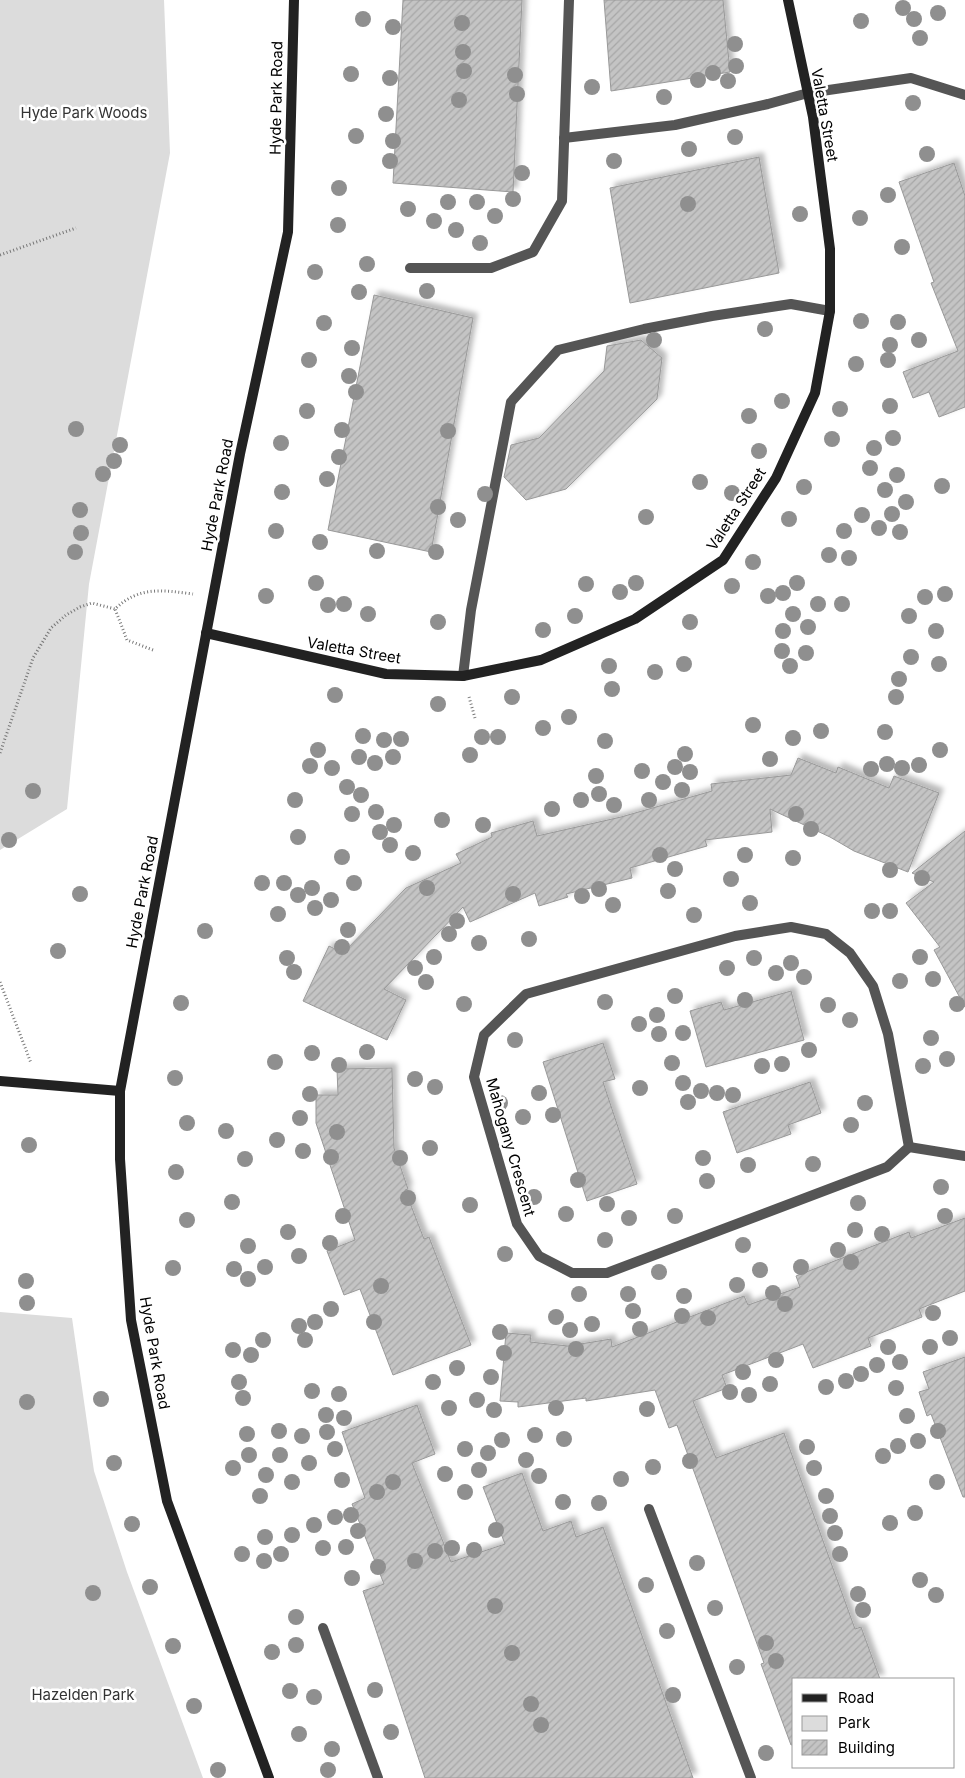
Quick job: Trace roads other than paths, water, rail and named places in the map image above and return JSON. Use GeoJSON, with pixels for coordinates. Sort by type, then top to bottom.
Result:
{"type":"FeatureCollection","features":[{"type":"Feature","properties":{"kind":"main road","name":"Hyde Park Road"},"geometry":{"type":"LineString","coordinates":[[269,1778],[167,1501],[131,1320],[120,1159],[120,1091],[240,454],[288,232],[294,0]]}},
{"type":"Feature","properties":{"kind":"main road","name":"Valetta Street"},"geometry":{"type":"LineString","coordinates":[[206,634],[386,674],[463,676],[542,660],[635,619],[724,560],[776,478],[815,393],[830,311],[830,249],[813,117],[788,0]]}},
{"type":"Feature","properties":{"kind":"main road"},"geometry":{"type":"LineString","coordinates":[[0,1081],[120,1091]]}},
{"type":"Feature","properties":{"kind":"street"},"geometry":{"type":"LineString","coordinates":[[410,268],[490,268],[533,252],[562,201],[569,0]]}},
{"type":"Feature","properties":{"kind":"street"},"geometry":{"type":"LineString","coordinates":[[564,138],[674,125],[808,93],[911,78],[965,95]]}},
{"type":"Feature","properties":{"kind":"street"},"geometry":{"type":"LineString","coordinates":[[463,676],[471,610],[511,402],[558,350],[644,329],[791,304],[830,311]]}},
{"type":"Feature","properties":{"kind":"street","name":"Mahogany Crescent"},"geometry":{"type":"LineString","coordinates":[[791,927],[826,934],[850,953],[873,986],[888,1034],[909,1147],[887,1167],[607,1273],[572,1273],[539,1256],[517,1224],[474,1078],[484,1035],[526,994],[734,936],[791,927]]}},
{"type":"Feature","properties":{"kind":"street"},"geometry":{"type":"LineString","coordinates":[[909,1147],[965,1156]]}},
{"type":"Feature","properties":{"kind":"street"},"geometry":{"type":"LineString","coordinates":[[649,1509],[751,1778]]}},
{"type":"Feature","properties":{"kind":"street"},"geometry":{"type":"LineString","coordinates":[[323,1628],[378,1778]]}},
{"type":"Feature","properties":{"kind":"park label","name":"Hyde Park Woods"},"geometry":{"type":"Point","coordinates":[84,112]}},
{"type":"Feature","properties":{"kind":"park label","name":"Hazelden Park"},"geometry":{"type":"Point","coordinates":[83,1694]}}]}
